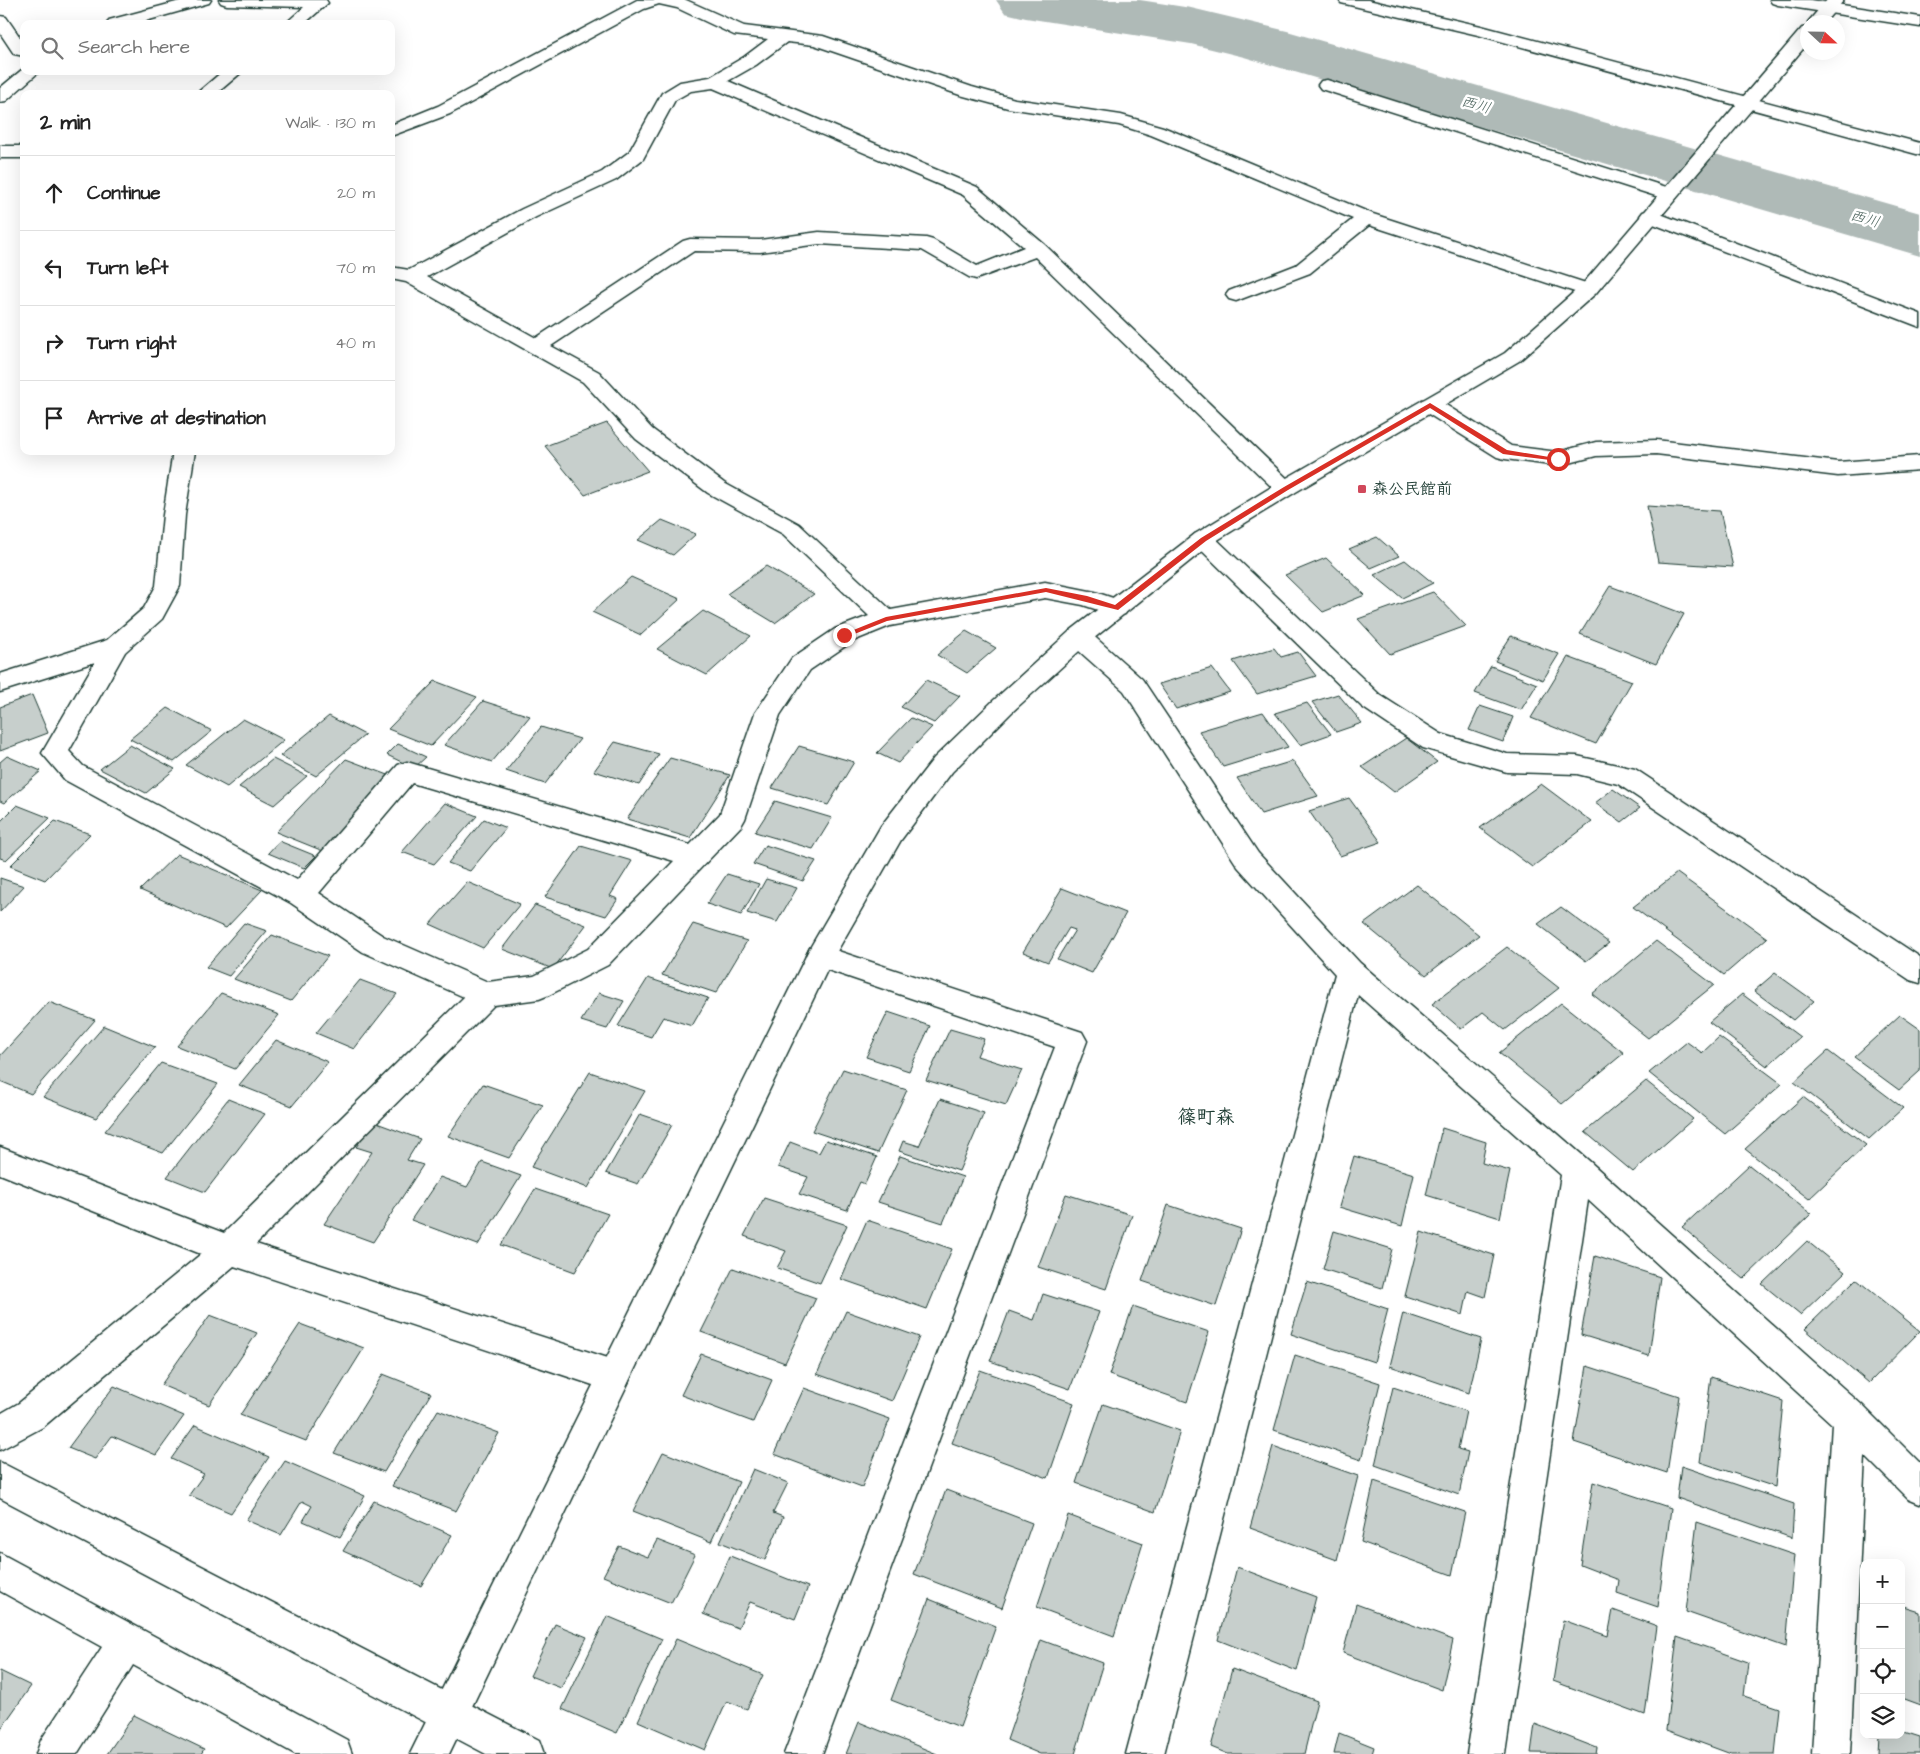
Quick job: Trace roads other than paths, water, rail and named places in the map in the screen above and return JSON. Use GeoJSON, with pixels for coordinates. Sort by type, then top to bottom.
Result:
{"type":"FeatureCollection","features":[{"type":"Feature","properties":{"kind":"street"},"geometry":{"type":"LineString","coordinates":[[130,20],[203,0]]}},
{"type":"Feature","properties":{"kind":"street"},"geometry":{"type":"LineString","coordinates":[[227,0],[320,3],[298,20]]}},
{"type":"Feature","properties":{"kind":"street"},"geometry":{"type":"LineString","coordinates":[[395,129],[444,110],[638,5],[654,0]]}},
{"type":"Feature","properties":{"kind":"street"},"geometry":{"type":"LineString","coordinates":[[664,0],[682,4],[740,31],[817,40],[966,91],[1014,104],[1121,120],[1157,131],[1366,218],[1588,290]]}},
{"type":"Feature","properties":{"kind":"street"},"geometry":{"type":"LineString","coordinates":[[1347,0],[1481,31],[1920,149]]}},
{"type":"Feature","properties":{"kind":"street"},"geometry":{"type":"LineString","coordinates":[[1778,0],[1832,4],[1920,22]]}},
{"type":"Feature","properties":{"kind":"street"},"geometry":{"type":"LineString","coordinates":[[1822,15],[1832,4]]}},
{"type":"Feature","properties":{"kind":"street"},"geometry":{"type":"LineString","coordinates":[[0,21],[20,50]]}},
{"type":"Feature","properties":{"kind":"street"},"geometry":{"type":"LineString","coordinates":[[402,275],[609,176],[636,155],[668,97],[686,86],[715,82],[750,61],[784,36]]}},
{"type":"Feature","properties":{"kind":"street"},"geometry":{"type":"LineString","coordinates":[[428,1754],[820,956],[891,833],[943,765],[1079,637],[1203,540],[1286,488],[1512,357],[1588,290],[1800,41]]}},
{"type":"Feature","properties":{"kind":"street"},"geometry":{"type":"LineString","coordinates":[[0,97],[26,75]]}},
{"type":"Feature","properties":{"kind":"street"},"geometry":{"type":"LineString","coordinates":[[210,90],[229,75]]}},
{"type":"Feature","properties":{"kind":"street"},"geometry":{"type":"LineString","coordinates":[[715,82],[970,191],[1038,249],[1286,488]]}},
{"type":"Feature","properties":{"kind":"street"},"geometry":{"type":"LineString","coordinates":[[1327,85],[1669,194]]}},
{"type":"Feature","properties":{"kind":"street"},"geometry":{"type":"LineString","coordinates":[[0,152],[20,152]]}},
{"type":"Feature","properties":{"kind":"street"},"geometry":{"type":"LineString","coordinates":[[1650,216],[1920,321]]}},
{"type":"Feature","properties":{"kind":"street"},"geometry":{"type":"LineString","coordinates":[[1236,295],[1303,269],[1366,218]]}},
{"type":"Feature","properties":{"kind":"street"},"geometry":{"type":"LineString","coordinates":[[537,346],[690,245],[760,246],[818,238],[926,244],[976,273],[1038,249]]}},
{"type":"Feature","properties":{"kind":"street"},"geometry":{"type":"LineString","coordinates":[[402,275],[537,346],[591,377],[644,434],[716,488],[791,529],[886,619]]}},
{"type":"Feature","properties":{"kind":"street"},"geometry":{"type":"LineString","coordinates":[[1430,405],[1505,452],[1558,459],[1596,450],[1656,447],[1838,469],[1920,463]]}},
{"type":"Feature","properties":{"kind":"street"},"geometry":{"type":"LineString","coordinates":[[183,455],[174,515],[168,586],[153,613],[116,646],[55,753],[74,773],[300,895],[372,944],[486,994],[540,987],[598,957],[732,819],[768,713],[801,664],[844,635],[886,619],[1046,590],[1087,598],[1116,608]]}},
{"type":"Feature","properties":{"kind":"street"},"geometry":{"type":"LineString","coordinates":[[1203,540],[1371,701],[1432,741],[1507,763],[1577,765],[1626,776],[1920,972]]}},
{"type":"Feature","properties":{"kind":"street"},"geometry":{"type":"LineString","coordinates":[[1079,637],[1133,686],[1248,860],[1350,971],[1577,1170],[1850,1418],[1920,1486]]}},
{"type":"Feature","properties":{"kind":"street"},"geometry":{"type":"LineString","coordinates":[[0,683],[116,646]]}},
{"type":"Feature","properties":{"kind":"street"},"geometry":{"type":"LineString","coordinates":[[300,895],[407,772],[696,857]]}},
{"type":"Feature","properties":{"kind":"street"},"geometry":{"type":"LineString","coordinates":[[803,1754],[1072,1041],[820,956]]}},
{"type":"Feature","properties":{"kind":"street"},"geometry":{"type":"LineString","coordinates":[[1145,1754],[1350,971]]}},
{"type":"Feature","properties":{"kind":"street"},"geometry":{"type":"LineString","coordinates":[[0,1433],[31,1415],[229,1250],[486,994]]}},
{"type":"Feature","properties":{"kind":"street"},"geometry":{"type":"LineString","coordinates":[[0,1160],[229,1250],[614,1376]]}},
{"type":"Feature","properties":{"kind":"street"},"geometry":{"type":"LineString","coordinates":[[1486,1754],[1577,1170]]}},
{"type":"Feature","properties":{"kind":"street"},"geometry":{"type":"LineString","coordinates":[[1831,1754],[1850,1418]]}},
{"type":"Feature","properties":{"kind":"street"},"geometry":{"type":"LineString","coordinates":[[0,1479],[525,1754]]}},
{"type":"Feature","properties":{"kind":"street"},"geometry":{"type":"LineString","coordinates":[[0,1571],[333,1754]]}},
{"type":"Feature","properties":{"kind":"street"},"geometry":{"type":"LineString","coordinates":[[55,1754],[127,1641]]}},
{"type":"Feature","properties":{"kind":"waterway","name":"西川"},"geometry":{"type":"LineString","coordinates":[[1026,0],[1191,26],[1265,44],[1920,235]]}},
{"type":"Feature","properties":{"kind":"place","name":"森公民館前"},"geometry":{"type":"Point","coordinates":[1362,489]}},
{"type":"Feature","properties":{"kind":"district","name":"篠町森"},"geometry":{"type":"Point","coordinates":[1206,1117]}}]}
